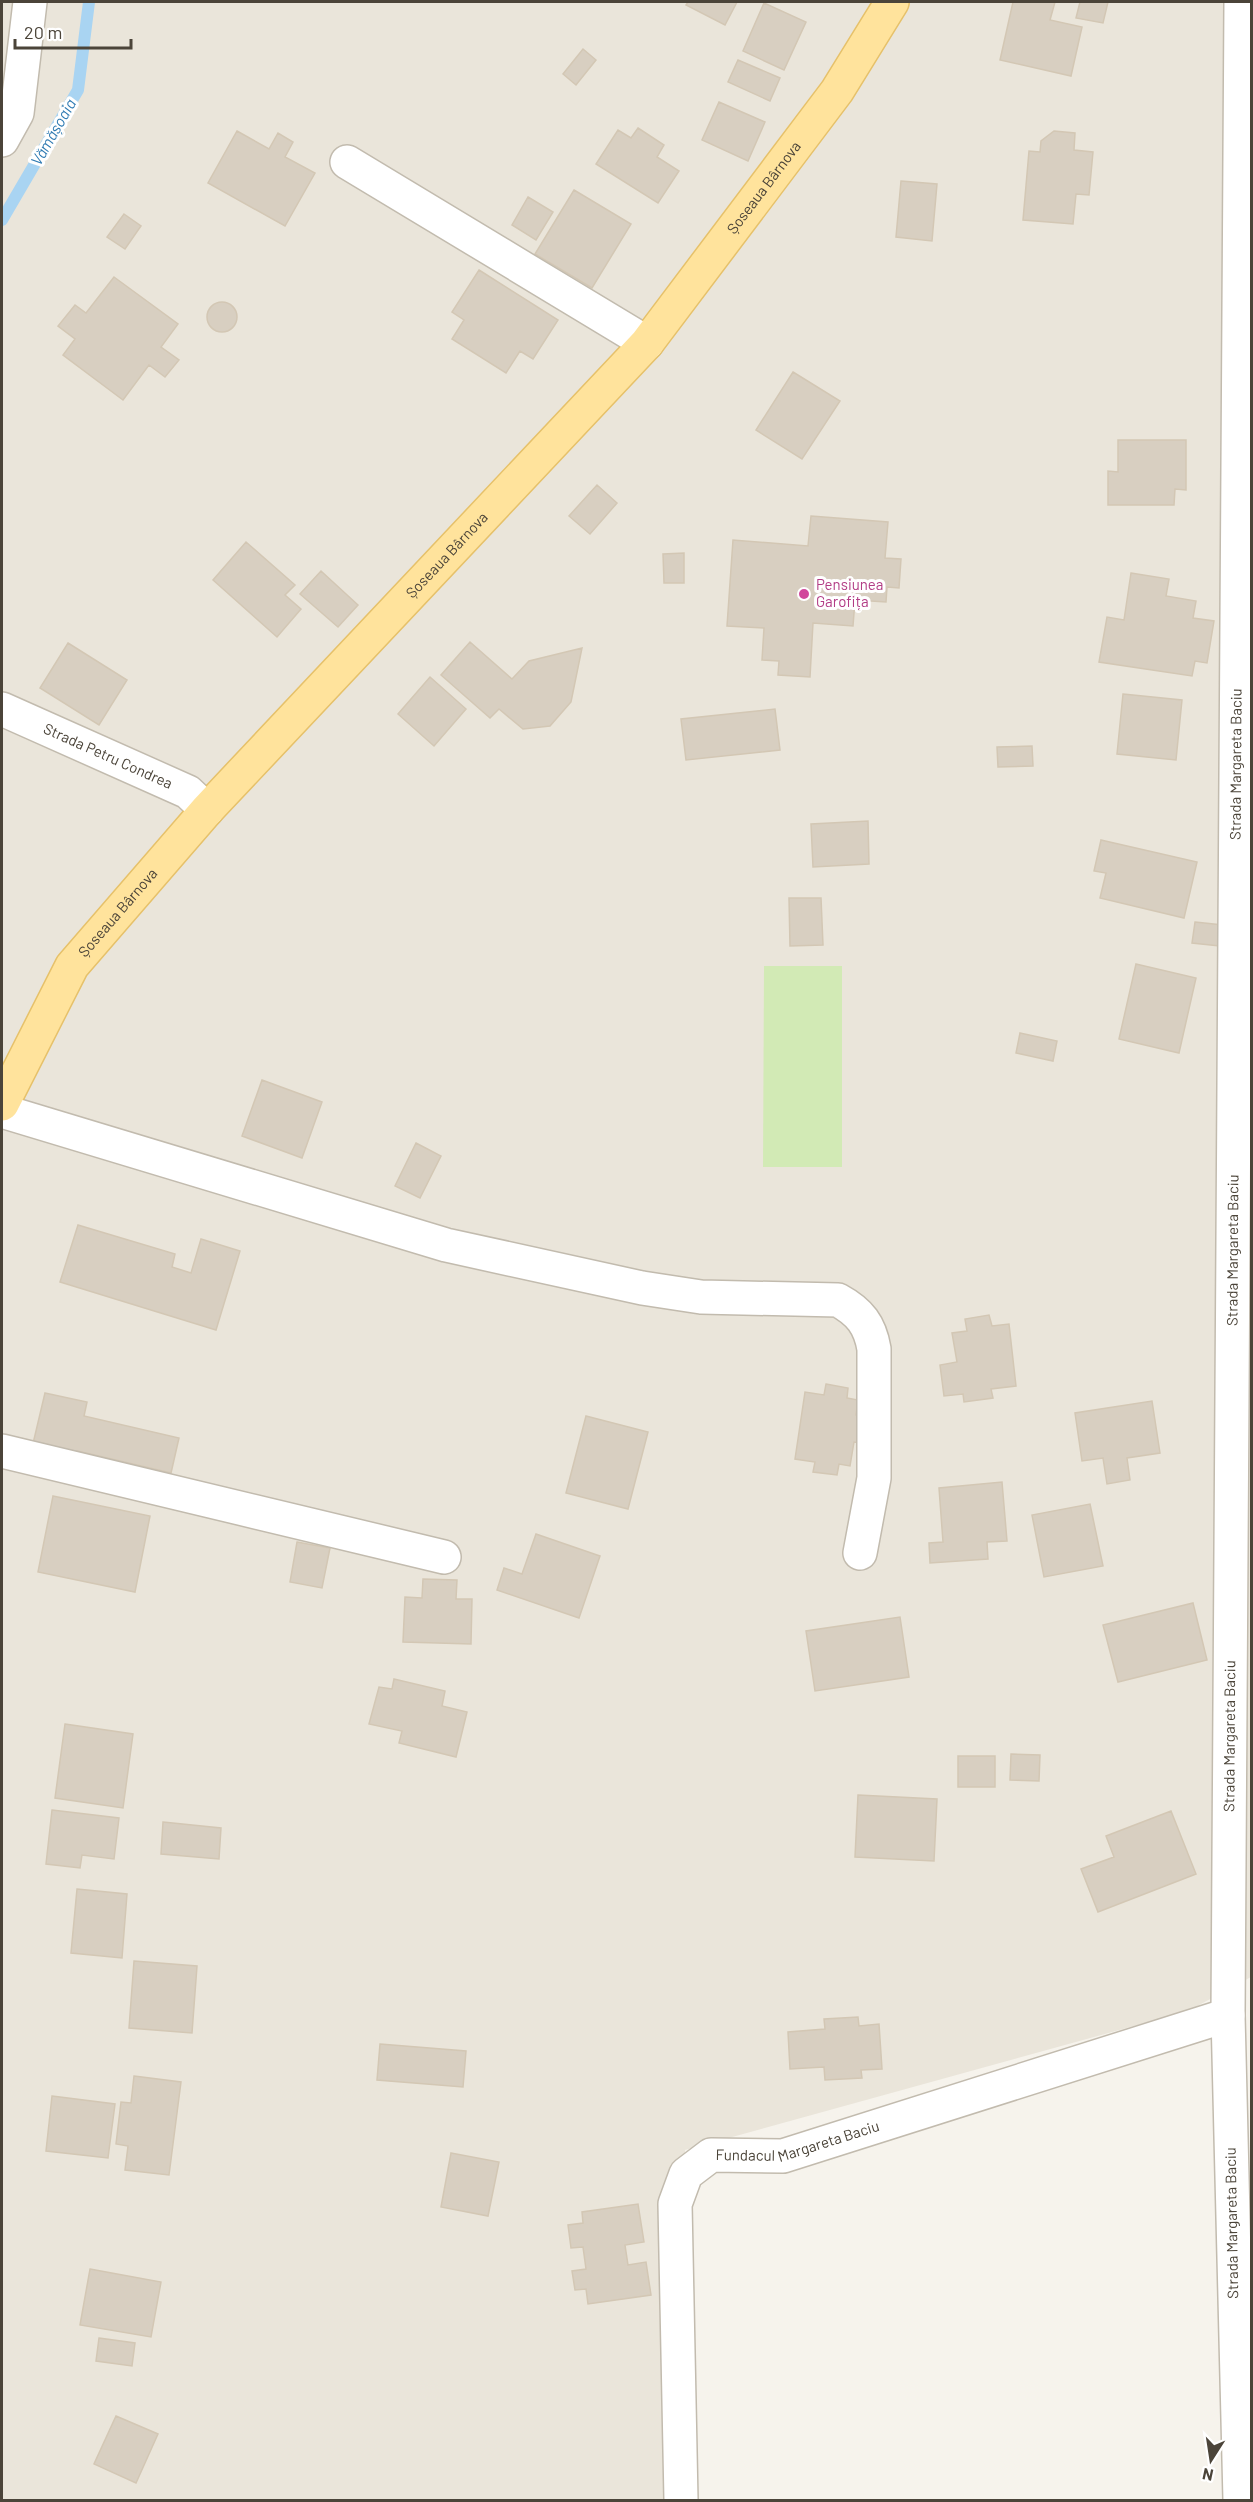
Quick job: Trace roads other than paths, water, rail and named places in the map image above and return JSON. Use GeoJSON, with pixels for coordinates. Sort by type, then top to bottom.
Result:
{"type":"FeatureCollection","features":[{"type":"Feature","properties":{"kind":"main road","name":"Șoseaua Bârnova"},"geometry":{"type":"LineString","coordinates":[[2,1104],[72,966],[207,810],[647,343],[837,91],[892,2]]}},
{"type":"Feature","properties":{"kind":"street"},"geometry":{"type":"LineString","coordinates":[[2,140],[17,113],[30,2]]}},
{"type":"Feature","properties":{"kind":"street","name":"Strada Margareta Baciu"},"geometry":{"type":"LineString","coordinates":[[1240,2500],[1228,2015],[1241,2]]}},
{"type":"Feature","properties":{"kind":"street"},"geometry":{"type":"LineString","coordinates":[[347,162],[647,343]]}},
{"type":"Feature","properties":{"kind":"street","name":"Strada Petru Condrea"},"geometry":{"type":"LineString","coordinates":[[2,709],[188,792],[207,810]]}},
{"type":"Feature","properties":{"kind":"street"},"geometry":{"type":"LineString","coordinates":[[2,1112],[446,1245],[642,1288],[701,1297],[838,1300],[856,1310],[871,1331],[874,1349],[874,1478],[860,1553]]}},
{"type":"Feature","properties":{"kind":"street"},"geometry":{"type":"LineString","coordinates":[[2,1451],[444,1557]]}},
{"type":"Feature","properties":{"kind":"street","name":"Fundacul Margareta Baciu"},"geometry":{"type":"LineString","coordinates":[[681,2500],[675,2204],[686,2174],[711,2155],[783,2156],[1228,2015]]}},
{"type":"Feature","properties":{"kind":"waterway","name":"Vămășoaia"},"geometry":{"type":"LineString","coordinates":[[2,220],[78,90],[89,2]]}},
{"type":"Feature","properties":{"kind":"place","name":"Pensiunea Garofița"},"geometry":{"type":"Point","coordinates":[804,594]}}]}
